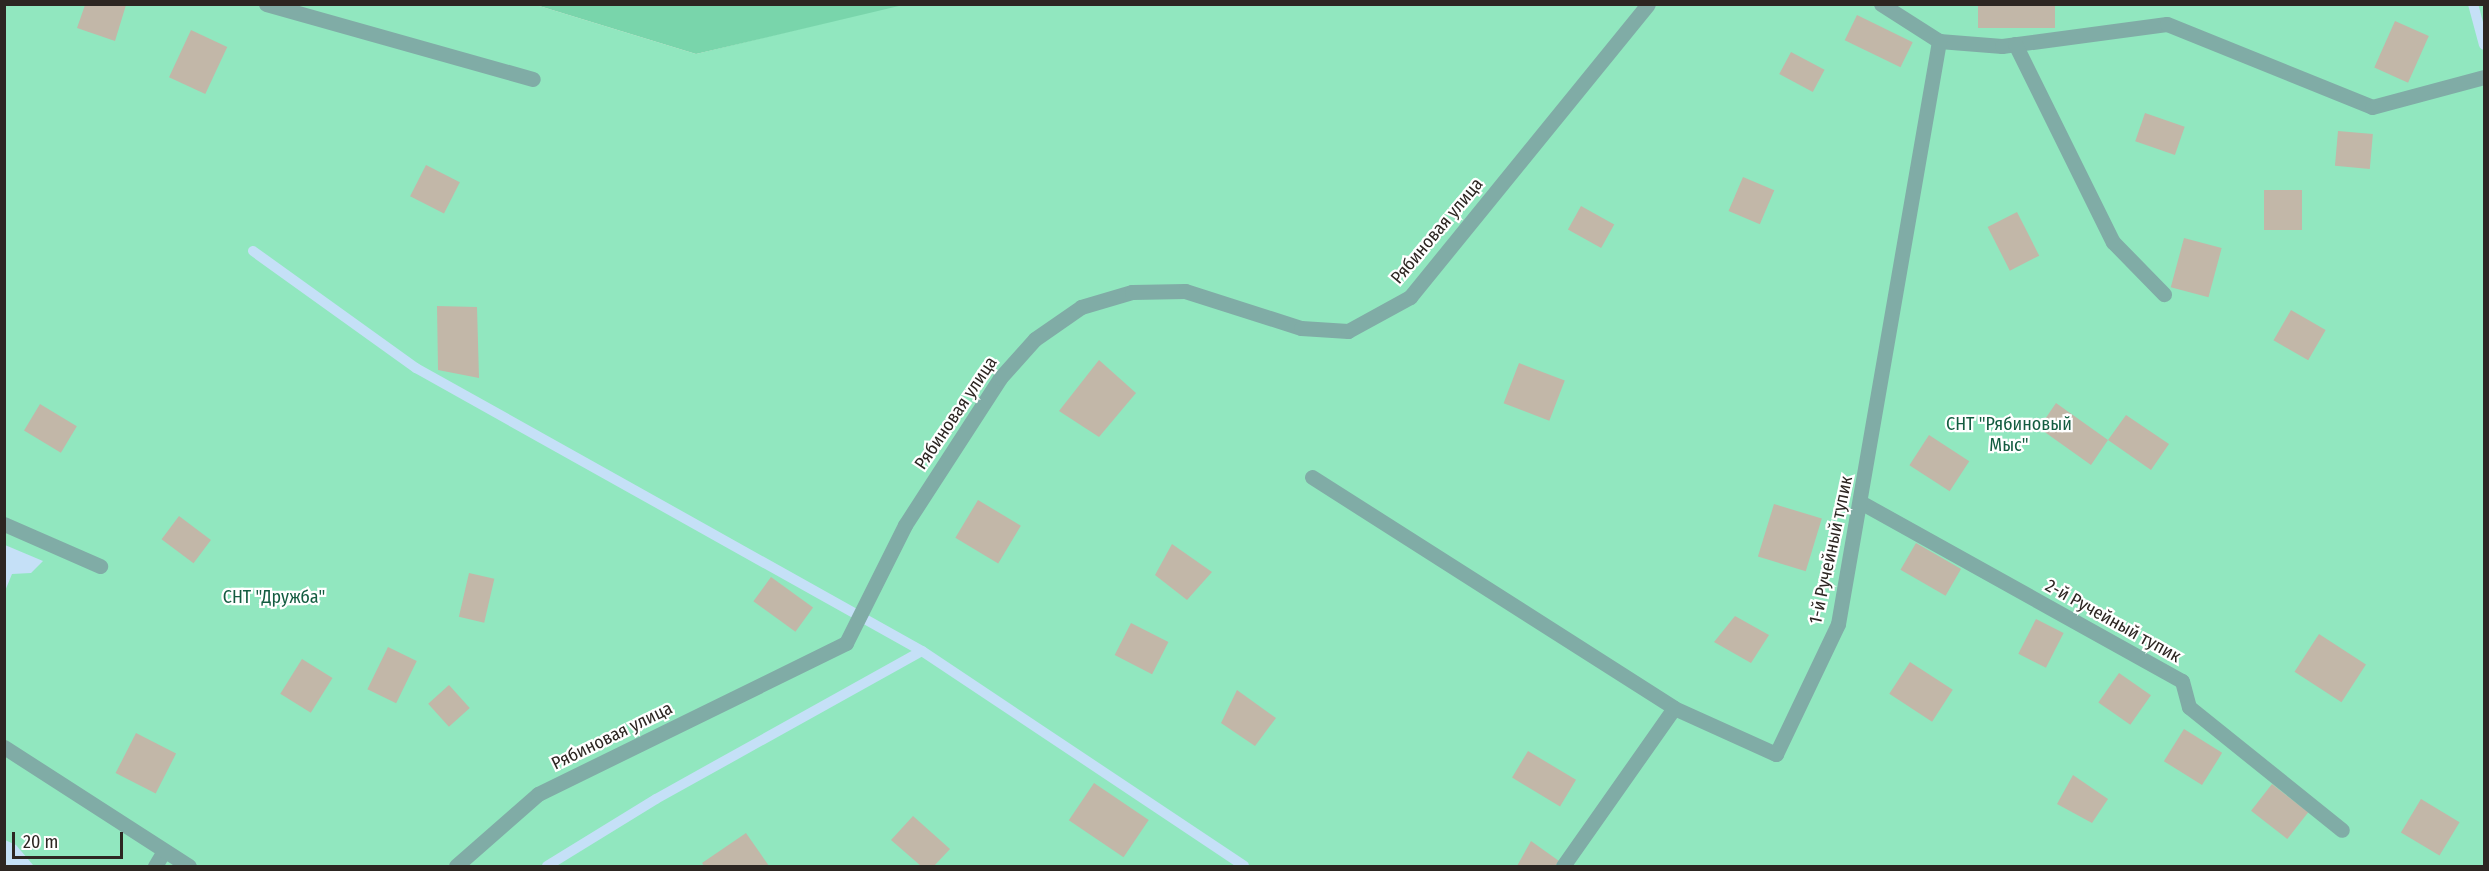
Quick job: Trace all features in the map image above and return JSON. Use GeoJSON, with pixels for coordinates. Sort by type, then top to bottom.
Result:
{"type":"FeatureCollection","features":[{"type":"Feature","properties":{"kind":"street"},"geometry":{"type":"LineString","coordinates":[[266,4],[534,79]]}},
{"type":"Feature","properties":{"kind":"street","name":"Рябиновая улица"},"geometry":{"type":"LineString","coordinates":[[456,867],[538,794],[846,643],[905,525],[1000,378],[1035,339],[1082,307],[1132,292],[1185,291],[1301,328],[1348,332],[1410,297],[1648,4]]}},
{"type":"Feature","properties":{"kind":"street"},"geometry":{"type":"LineString","coordinates":[[1881,4],[1939,41],[2014,44],[2167,24],[2372,107],[2484,77]]}},
{"type":"Feature","properties":{"kind":"street","name":"1-й Ручейный тупик"},"geometry":{"type":"LineString","coordinates":[[1674,708],[1776,754],[1838,624],[1862,503],[1939,41]]}},
{"type":"Feature","properties":{"kind":"street"},"geometry":{"type":"LineString","coordinates":[[2014,44],[2113,242],[2164,294]]}},
{"type":"Feature","properties":{"kind":"street"},"geometry":{"type":"LineString","coordinates":[[1312,477],[1674,708],[1563,867]]}},
{"type":"Feature","properties":{"kind":"street","name":"2-й Ручейный тупик"},"geometry":{"type":"LineString","coordinates":[[1862,503],[2182,681],[2189,707],[2342,830]]}},
{"type":"Feature","properties":{"kind":"street"},"geometry":{"type":"LineString","coordinates":[[4,524],[100,566]]}},
{"type":"Feature","properties":{"kind":"street"},"geometry":{"type":"LineString","coordinates":[[4,747],[189,867]]}},
{"type":"Feature","properties":{"kind":"street"},"geometry":{"type":"LineString","coordinates":[[155,867],[164,850]]}},
{"type":"Feature","properties":{"kind":"green space","name":"СНТ \"Рябиновый Мыс\""},"geometry":{"type":"Polygon","coordinates":[[[903,4],[2484,5],[2484,866],[5,866],[5,5],[536,5],[696,54],[903,4]]]}},
{"type":"Feature","properties":{"kind":"green space"},"geometry":{"type":"Polygon","coordinates":[[[536,5],[903,5],[696,54],[536,5]]]}},
{"type":"Feature","properties":{"kind":"water"},"geometry":{"type":"Polygon","coordinates":[[[5,545],[43,561],[31,573],[12,574],[5,591],[5,545]]]}},
{"type":"Feature","properties":{"kind":"water"},"geometry":{"type":"Polygon","coordinates":[[[5,840],[16,845],[33,865],[5,866],[5,840]]]}},
{"type":"Feature","properties":{"kind":"building"},"geometry":{"type":"Polygon","coordinates":[[[1978,4],[2055,4],[2055,28],[1978,28],[1978,4]]]}},
{"type":"Feature","properties":{"kind":"building"},"geometry":{"type":"Polygon","coordinates":[[[85,5],[126,5],[115,41],[77,28],[85,5]]]}},
{"type":"Feature","properties":{"kind":"building"},"geometry":{"type":"Polygon","coordinates":[[[1857,15],[1913,42],[1900,67],[1845,40],[1857,15]]]}},
{"type":"Feature","properties":{"kind":"building"},"geometry":{"type":"Polygon","coordinates":[[[2395,21],[2429,36],[2408,83],[2374,68],[2395,21]]]}},
{"type":"Feature","properties":{"kind":"building"},"geometry":{"type":"Polygon","coordinates":[[[191,30],[227,47],[205,94],[169,77],[191,30]]]}},
{"type":"Feature","properties":{"kind":"building"},"geometry":{"type":"Polygon","coordinates":[[[1791,52],[1825,70],[1813,92],[1779,74],[1791,52]]]}},
{"type":"Feature","properties":{"kind":"building"},"geometry":{"type":"Polygon","coordinates":[[[2145,113],[2185,127],[2175,155],[2135,141],[2145,113]]]}},
{"type":"Feature","properties":{"kind":"building"},"geometry":{"type":"Polygon","coordinates":[[[2338,131],[2373,134],[2370,169],[2335,166],[2338,131]]]}},
{"type":"Feature","properties":{"kind":"building"},"geometry":{"type":"Polygon","coordinates":[[[426,165],[460,182],[444,213],[410,196],[426,165]]]}},
{"type":"Feature","properties":{"kind":"building"},"geometry":{"type":"Polygon","coordinates":[[[1743,177],[1774,190],[1760,224],[1729,211],[1743,177]]]}},
{"type":"Feature","properties":{"kind":"building"},"geometry":{"type":"Polygon","coordinates":[[[2264,190],[2302,190],[2302,230],[2264,230],[2264,190]]]}},
{"type":"Feature","properties":{"kind":"building"},"geometry":{"type":"Polygon","coordinates":[[[1581,206],[1614,224],[1601,248],[1568,230],[1581,206]]]}},
{"type":"Feature","properties":{"kind":"building"},"geometry":{"type":"Polygon","coordinates":[[[2017,212],[2039,256],[2010,271],[1988,227],[2017,212]]]}},
{"type":"Feature","properties":{"kind":"building"},"geometry":{"type":"Polygon","coordinates":[[[2184,238],[2222,248],[2208,297],[2171,287],[2184,238]]]}},
{"type":"Feature","properties":{"kind":"building"},"geometry":{"type":"Polygon","coordinates":[[[437,306],[477,307],[479,378],[438,370],[437,306]]]}},
{"type":"Feature","properties":{"kind":"building"},"geometry":{"type":"Polygon","coordinates":[[[2291,310],[2326,330],[2308,360],[2274,340],[2291,310]]]}},
{"type":"Feature","properties":{"kind":"building"},"geometry":{"type":"Polygon","coordinates":[[[1099,360],[1136,393],[1099,437],[1059,411],[1099,360]]]}},
{"type":"Feature","properties":{"kind":"building"},"geometry":{"type":"Polygon","coordinates":[[[1519,363],[1565,381],[1549,421],[1504,403],[1519,363]]]}},
{"type":"Feature","properties":{"kind":"building"},"geometry":{"type":"Polygon","coordinates":[[[2056,403],[2108,440],[2091,465],[2039,428],[2056,403]]]}},
{"type":"Feature","properties":{"kind":"building"},"geometry":{"type":"Polygon","coordinates":[[[40,404],[77,426],[61,453],[24,431],[40,404]]]}},
{"type":"Feature","properties":{"kind":"building"},"geometry":{"type":"Polygon","coordinates":[[[2126,415],[2169,444],[2151,470],[2108,440],[2126,415]]]}},
{"type":"Feature","properties":{"kind":"building"},"geometry":{"type":"Polygon","coordinates":[[[1929,435],[1969,461],[1950,491],[1909,465],[1929,435]]]}},
{"type":"Feature","properties":{"kind":"building"},"geometry":{"type":"Polygon","coordinates":[[[978,500],[1021,526],[998,563],[955,538],[978,500]]]}},
{"type":"Feature","properties":{"kind":"building"},"geometry":{"type":"Polygon","coordinates":[[[1774,504],[1822,519],[1806,571],[1758,557],[1774,504]]]}},
{"type":"Feature","properties":{"kind":"building"},"geometry":{"type":"Polygon","coordinates":[[[179,516],[211,540],[193,563],[162,539],[179,516]]]}},
{"type":"Feature","properties":{"kind":"building"},"geometry":{"type":"Polygon","coordinates":[[[1916,543],[1961,569],[1946,596],[1900,570],[1916,543]]]}},
{"type":"Feature","properties":{"kind":"building"},"geometry":{"type":"Polygon","coordinates":[[[1172,544],[1212,572],[1187,600],[1155,575],[1172,544]]]}},
{"type":"Feature","properties":{"kind":"building"},"geometry":{"type":"Polygon","coordinates":[[[469,573],[494,579],[484,623],[459,617],[469,573]]]}},
{"type":"Feature","properties":{"kind":"building"},"geometry":{"type":"Polygon","coordinates":[[[771,577],[813,608],[795,632],[753,601],[771,577]]]}},
{"type":"Feature","properties":{"kind":"building"},"geometry":{"type":"Polygon","coordinates":[[[1735,616],[1769,635],[1751,663],[1714,642],[1735,616]]]}},
{"type":"Feature","properties":{"kind":"building"},"geometry":{"type":"Polygon","coordinates":[[[2036,619],[2064,633],[2046,668],[2018,654],[2036,619]]]}},
{"type":"Feature","properties":{"kind":"building"},"geometry":{"type":"Polygon","coordinates":[[[1131,623],[1168,642],[1152,674],[1115,655],[1131,623]]]}},
{"type":"Feature","properties":{"kind":"building"},"geometry":{"type":"Polygon","coordinates":[[[2319,634],[2366,664],[2341,702],[2294,672],[2319,634]]]}},
{"type":"Feature","properties":{"kind":"building"},"geometry":{"type":"Polygon","coordinates":[[[388,647],[417,661],[396,703],[367,689],[388,647]]]}},
{"type":"Feature","properties":{"kind":"building"},"geometry":{"type":"Polygon","coordinates":[[[302,659],[333,678],[311,713],[280,694],[302,659]]]}},
{"type":"Feature","properties":{"kind":"building"},"geometry":{"type":"Polygon","coordinates":[[[1910,662],[1953,690],[1932,722],[1889,694],[1910,662]]]}},
{"type":"Feature","properties":{"kind":"building"},"geometry":{"type":"Polygon","coordinates":[[[2119,673],[2151,695],[2130,725],[2098,702],[2119,673]]]}},
{"type":"Feature","properties":{"kind":"building"},"geometry":{"type":"Polygon","coordinates":[[[449,685],[470,708],[449,727],[428,704],[449,685]]]}},
{"type":"Feature","properties":{"kind":"building"},"geometry":{"type":"Polygon","coordinates":[[[1237,690],[1276,718],[1255,746],[1221,723],[1237,690]]]}},
{"type":"Feature","properties":{"kind":"building"},"geometry":{"type":"Polygon","coordinates":[[[2184,729],[2222,753],[2202,785],[2164,761],[2184,729]]]}},
{"type":"Feature","properties":{"kind":"building"},"geometry":{"type":"Polygon","coordinates":[[[136,733],[176,753],[156,794],[116,773],[136,733]]]}},
{"type":"Feature","properties":{"kind":"building"},"geometry":{"type":"Polygon","coordinates":[[[1528,751],[1576,780],[1560,806],[1512,778],[1528,751]]]}},
{"type":"Feature","properties":{"kind":"building"},"geometry":{"type":"Polygon","coordinates":[[[2073,775],[2108,799],[2092,823],[2057,804],[2073,775]]]}},
{"type":"Feature","properties":{"kind":"building"},"geometry":{"type":"Polygon","coordinates":[[[1094,783],[1149,820],[1124,857],[1069,820],[1094,783]]]}},
{"type":"Feature","properties":{"kind":"building"},"geometry":{"type":"Polygon","coordinates":[[[2272,784],[2308,812],[2287,839],[2251,811],[2272,784]]]}},
{"type":"Feature","properties":{"kind":"building"},"geometry":{"type":"Polygon","coordinates":[[[2421,799],[2460,822],[2439,856],[2401,832],[2421,799]]]}},
{"type":"Feature","properties":{"kind":"building"},"geometry":{"type":"Polygon","coordinates":[[[913,816],[950,849],[934,866],[921,866],[891,840],[913,816]]]}},
{"type":"Feature","properties":{"kind":"building"},"geometry":{"type":"Polygon","coordinates":[[[746,833],[769,866],[704,866],[702,863],[746,833]]]}},
{"type":"Feature","properties":{"kind":"building"},"geometry":{"type":"Polygon","coordinates":[[[1531,841],[1559,861],[1555,866],[1517,866],[1531,841]]]}},
{"type":"Feature","properties":{"kind":"waterway"},"geometry":{"type":"LineString","coordinates":[[2473,4],[2484,45]]}},
{"type":"Feature","properties":{"kind":"waterway"},"geometry":{"type":"LineString","coordinates":[[253,251],[416,368],[922,651],[1244,866]]}},
{"type":"Feature","properties":{"kind":"waterway"},"geometry":{"type":"LineString","coordinates":[[547,866],[656,799],[922,651]]}},
{"type":"Feature","properties":{"kind":"park label","name":"СНТ \"Дружба\""},"geometry":{"type":"Point","coordinates":[274,597]}}]}
